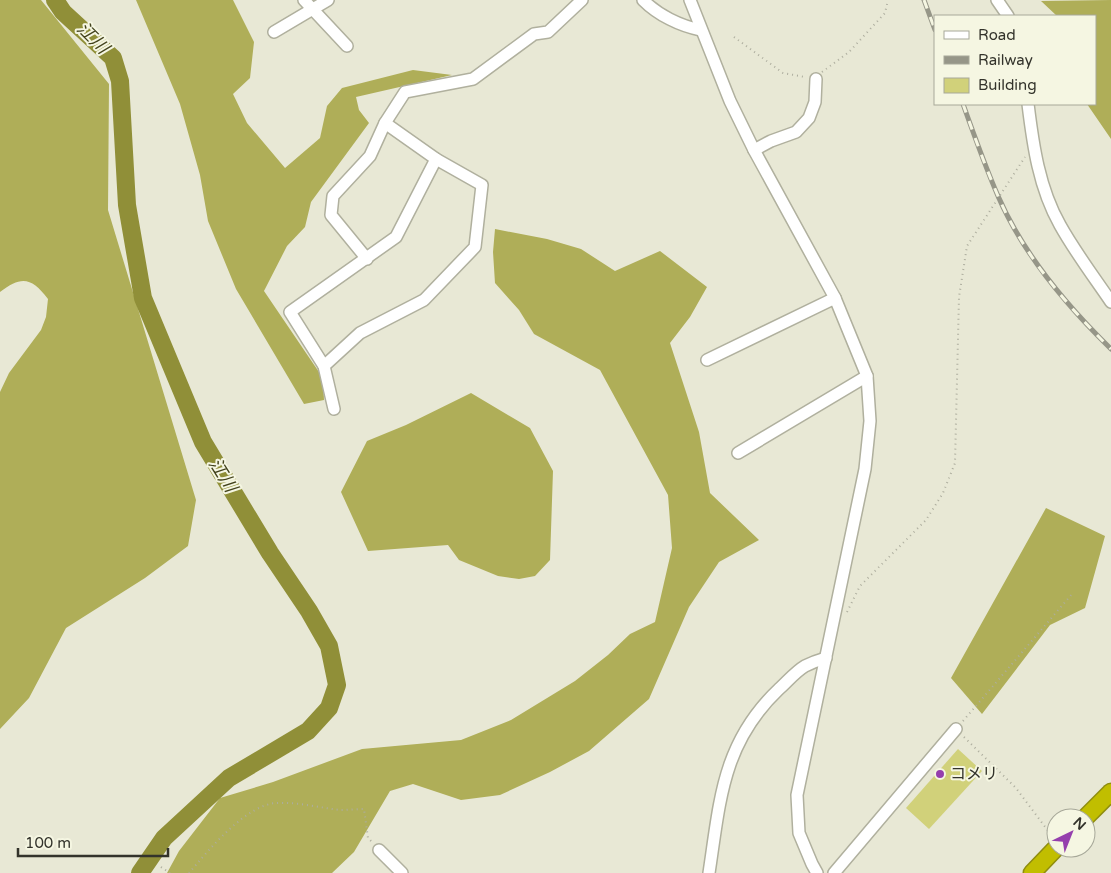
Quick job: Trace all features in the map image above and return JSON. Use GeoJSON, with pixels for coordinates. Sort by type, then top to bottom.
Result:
{"type":"FeatureCollection","features":[{"type":"Feature","properties":{"kind":"highway"},"geometry":{"type":"LineString","coordinates":[[1095,808],[1111,792]]}},
{"type":"Feature","properties":{"kind":"highway"},"geometry":{"type":"LineString","coordinates":[[1032,873],[1046,858]]}},
{"type":"Feature","properties":{"kind":"street"},"geometry":{"type":"LineString","coordinates":[[304,0],[347,46]]}},
{"type":"Feature","properties":{"kind":"street"},"geometry":{"type":"LineString","coordinates":[[274,32],[328,0]]}},
{"type":"Feature","properties":{"kind":"street"},"geometry":{"type":"LineString","coordinates":[[367,259],[331,215],[333,196],[370,156],[385,123],[405,92],[473,79],[534,34],[548,32],[582,0]]}},
{"type":"Feature","properties":{"kind":"street"},"geometry":{"type":"LineString","coordinates":[[643,0],[666,18],[701,30]]}},
{"type":"Feature","properties":{"kind":"street"},"geometry":{"type":"LineString","coordinates":[[690,0],[730,101],[754,150],[835,298],[867,376],[870,421],[865,469],[797,796],[799,832],[817,873]]}},
{"type":"Feature","properties":{"kind":"street"},"geometry":{"type":"LineString","coordinates":[[997,0],[1007,15]]}},
{"type":"Feature","properties":{"kind":"street"},"geometry":{"type":"LineString","coordinates":[[754,150],[771,141],[796,132],[809,118],[815,102],[816,79]]}},
{"type":"Feature","properties":{"kind":"street"},"geometry":{"type":"LineString","coordinates":[[1028,105],[1033,144],[1048,200],[1060,225],[1111,302]]}},
{"type":"Feature","properties":{"kind":"street"},"geometry":{"type":"LineString","coordinates":[[324,366],[360,333],[424,300],[475,247],[482,185],[436,158],[385,123]]}},
{"type":"Feature","properties":{"kind":"street"},"geometry":{"type":"LineString","coordinates":[[334,409],[324,366],[290,312],[396,237],[436,158]]}},
{"type":"Feature","properties":{"kind":"street"},"geometry":{"type":"LineString","coordinates":[[707,360],[835,298]]}},
{"type":"Feature","properties":{"kind":"street"},"geometry":{"type":"LineString","coordinates":[[738,453],[867,376]]}},
{"type":"Feature","properties":{"kind":"street"},"geometry":{"type":"LineString","coordinates":[[710,873],[722,794],[731,759],[746,728],[767,701],[804,666],[826,658]]}},
{"type":"Feature","properties":{"kind":"street"},"geometry":{"type":"LineString","coordinates":[[834,873],[956,729]]}},
{"type":"Feature","properties":{"kind":"street"},"geometry":{"type":"LineString","coordinates":[[379,850],[402,873]]}},
{"type":"Feature","properties":{"kind":"path"},"geometry":{"type":"LineString","coordinates":[[734,37],[783,73],[816,79],[821,72],[849,52],[885,14],[888,0]]}},
{"type":"Feature","properties":{"kind":"path"},"geometry":{"type":"LineString","coordinates":[[833,623],[846,612],[860,586],[926,520],[943,494],[955,463],[959,297],[967,246],[1033,144]]}},
{"type":"Feature","properties":{"kind":"path"},"geometry":{"type":"LineString","coordinates":[[1046,828],[1016,788],[956,729],[1072,594]]}},
{"type":"Feature","properties":{"kind":"path"},"geometry":{"type":"LineString","coordinates":[[189,873],[225,834],[248,814],[274,803],[316,805],[341,810],[364,809],[368,838],[379,850]]}},
{"type":"Feature","properties":{"kind":"path"},"geometry":{"type":"LineString","coordinates":[[161,867],[170,873]]}},
{"type":"Feature","properties":{"kind":"shaded area"},"geometry":{"type":"Polygon","coordinates":[[[0,0],[41,0],[109,84],[108,210],[196,500],[188,546],[145,578],[66,628],[29,698],[0,729],[0,392],[9,373],[41,330],[46,317],[48,299],[37,287],[26,281],[15,283],[0,292],[0,0]]]}},
{"type":"Feature","properties":{"kind":"shaded area"},"geometry":{"type":"Polygon","coordinates":[[[136,0],[233,0],[254,42],[250,78],[233,94],[247,123],[285,168],[320,138],[327,106],[342,88],[413,70],[452,75],[356,97],[359,110],[369,123],[311,202],[305,227],[287,246],[264,291],[323,378],[324,400],[304,404],[236,289],[208,221],[200,175],[180,104],[136,0]]]}},
{"type":"Feature","properties":{"kind":"shaded area"},"geometry":{"type":"Polygon","coordinates":[[[1111,0],[1111,139],[1088,105],[1096,105],[1096,15],[1056,15],[1041,1],[1111,0]]]}},
{"type":"Feature","properties":{"kind":"shaded area"},"geometry":{"type":"Polygon","coordinates":[[[495,229],[547,239],[581,249],[615,271],[660,251],[707,287],[690,317],[670,343],[699,432],[710,493],[759,540],[719,562],[689,607],[649,699],[589,751],[550,772],[500,795],[461,800],[413,784],[390,791],[354,852],[332,873],[167,873],[179,851],[220,798],[273,782],[362,749],[461,740],[511,720],[575,681],[608,655],[630,634],[655,622],[672,548],[668,495],[600,370],[534,334],[519,310],[495,283],[493,252],[495,229]]]}},
{"type":"Feature","properties":{"kind":"shaded area"},"geometry":{"type":"Polygon","coordinates":[[[471,393],[530,428],[553,471],[550,560],[535,576],[519,579],[498,576],[459,560],[448,545],[368,551],[341,492],[367,441],[406,425],[471,393]]]}},
{"type":"Feature","properties":{"kind":"shaded area"},"geometry":{"type":"Polygon","coordinates":[[[1046,508],[1105,536],[1085,608],[1050,625],[982,714],[951,678],[1046,508]]]}},
{"type":"Feature","properties":{"kind":"building"},"geometry":{"type":"Polygon","coordinates":[[[958,749],[982,771],[929,829],[906,808],[958,749]]]}},
{"type":"Feature","properties":{"kind":"waterway","name":"江川"},"geometry":{"type":"LineString","coordinates":[[55,0],[63,12],[113,58],[120,81],[127,205],[143,298],[203,442],[329,646],[337,685],[329,708],[308,731],[229,778],[164,838],[140,873]]}},
{"type":"Feature","properties":{"kind":"railway"},"geometry":{"type":"LineString","coordinates":[[924,0],[934,27]]}},
{"type":"Feature","properties":{"kind":"railway"},"geometry":{"type":"LineString","coordinates":[[963,105],[998,196],[1020,238],[1062,297],[1111,349]]}},
{"type":"Feature","properties":{"kind":"place","name":"コメリ"},"geometry":{"type":"Point","coordinates":[940,774]}}]}
